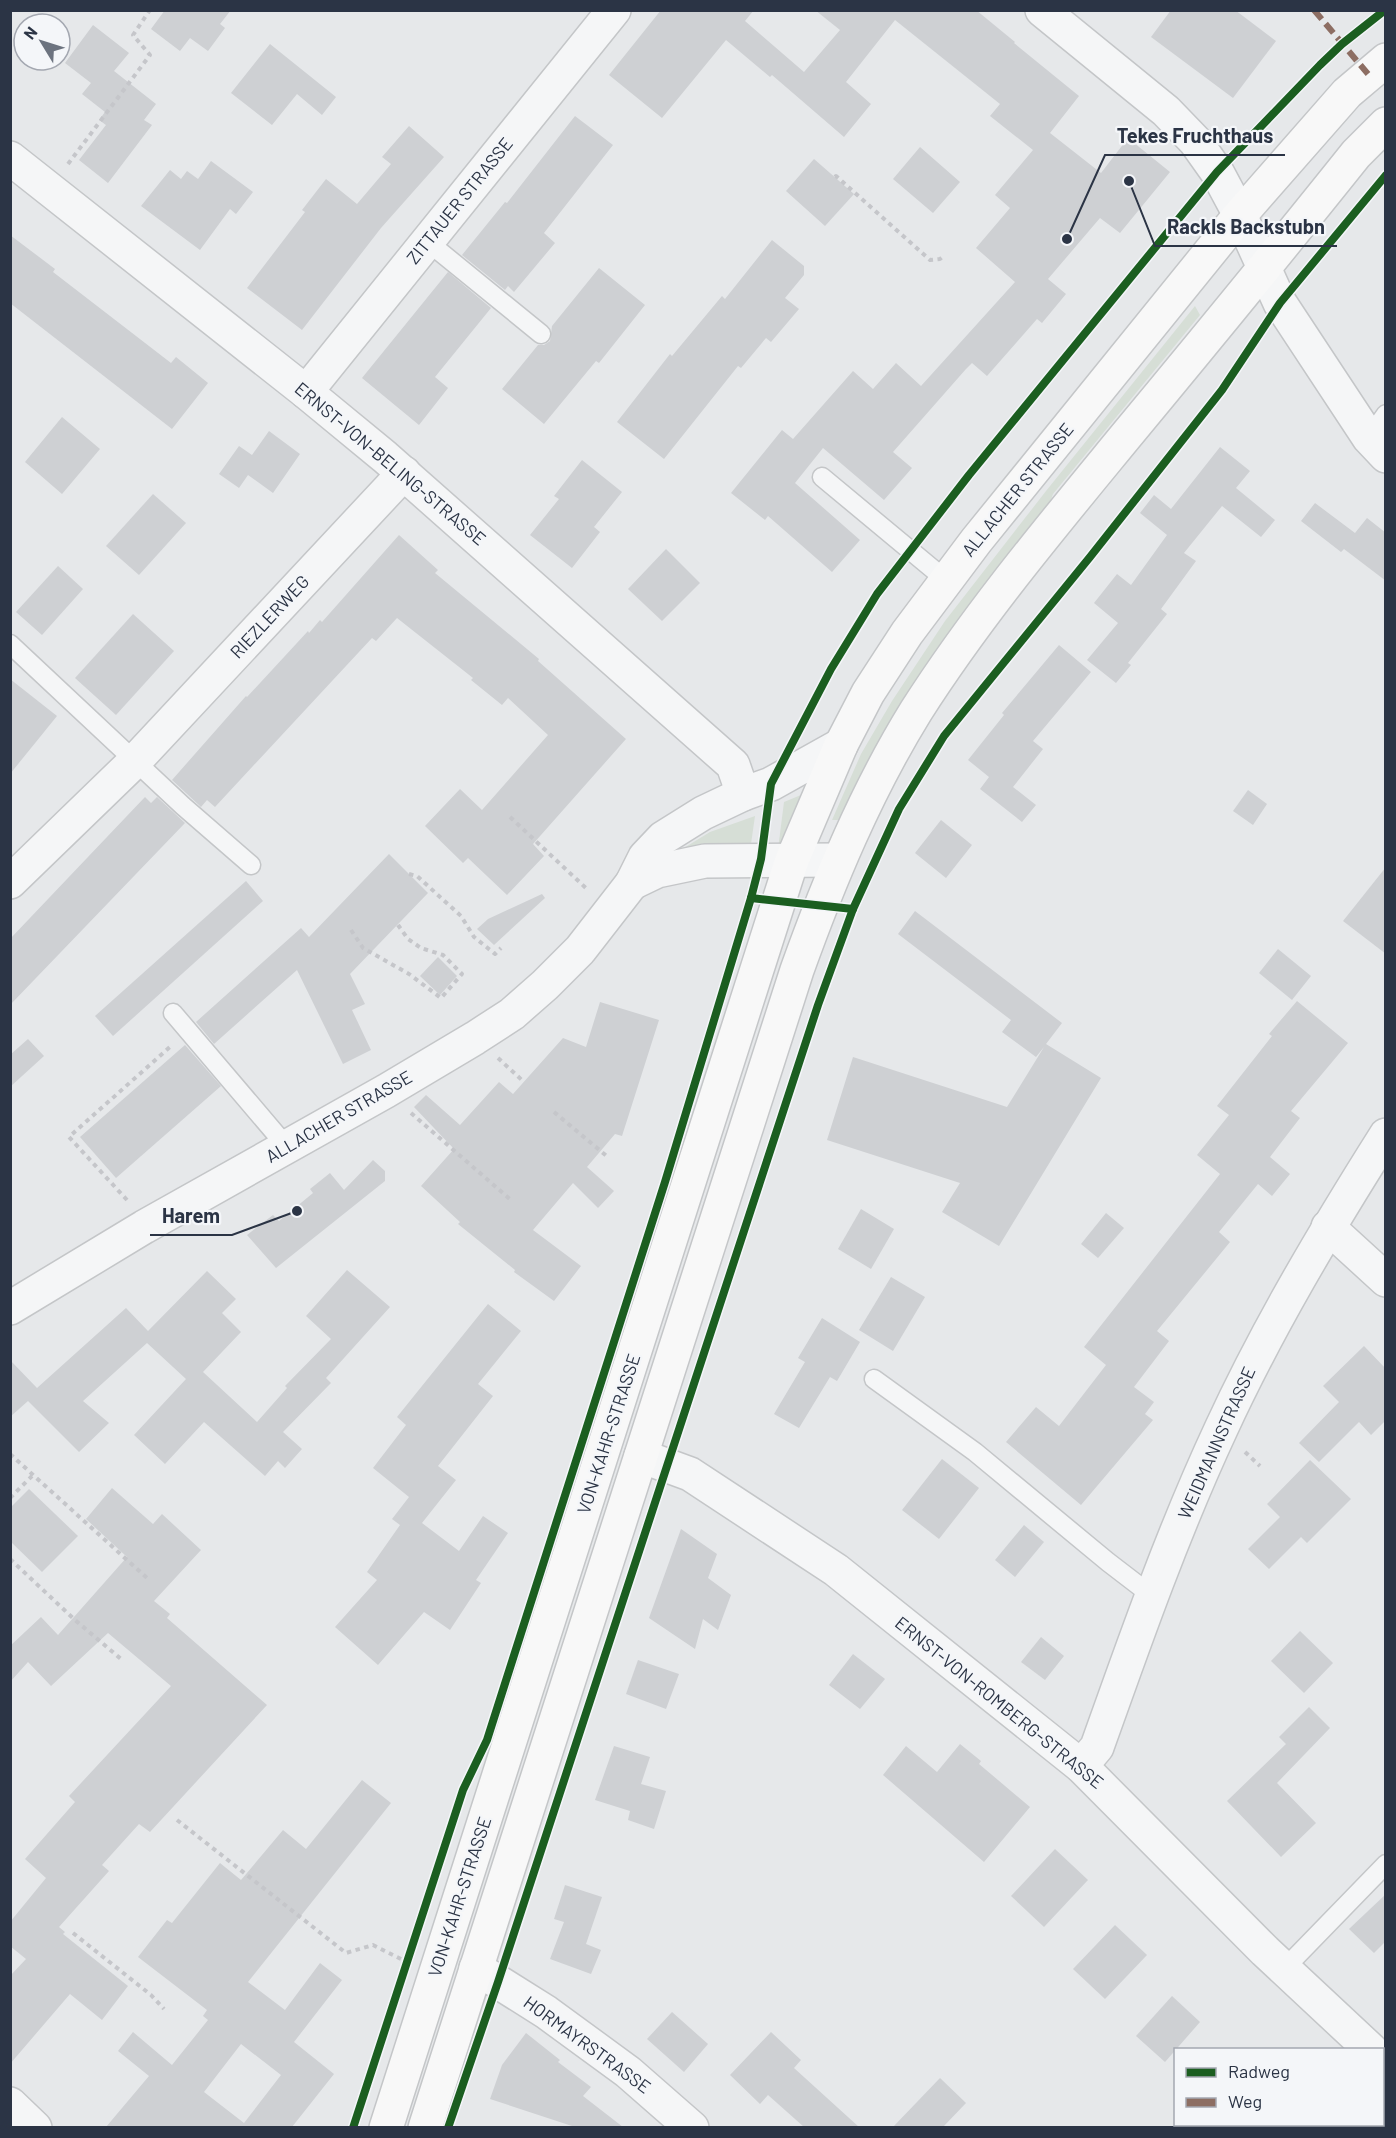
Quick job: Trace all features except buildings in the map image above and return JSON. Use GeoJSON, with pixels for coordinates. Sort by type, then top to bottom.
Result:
{"type":"FeatureCollection","features":[{"type":"Feature","properties":{"kind":"main road","name":"ALLACHER STRASSE"},"geometry":{"type":"LineString","coordinates":[[841,745],[868,693],[907,633],[983,532],[1240,215],[1347,93],[1386,60]]}},
{"type":"Feature","properties":{"kind":"main road"},"geometry":{"type":"LineString","coordinates":[[1263,270],[1356,154],[1386,124]]}},
{"type":"Feature","properties":{"kind":"main road","name":"VON-KAHR-STRASSE"},"geometry":{"type":"LineString","coordinates":[[425,2127],[797,970],[839,860],[882,772],[915,712],[976,623],[1053,525],[1263,270]]}},
{"type":"Feature","properties":{"kind":"main road","name":"VON-KAHR-STRASSE"},"geometry":{"type":"LineString","coordinates":[[386,2127],[792,860],[841,745]]}},
{"type":"Feature","properties":{"kind":"street","name":"ZITTAUER STRASSE"},"geometry":{"type":"LineString","coordinates":[[306,392],[614,10]]}},
{"type":"Feature","properties":{"kind":"street"},"geometry":{"type":"LineString","coordinates":[[1042,10],[1166,111],[1195,141],[1217,172],[1240,215],[1263,270],[1280,303],[1380,436]]}},
{"type":"Feature","properties":{"kind":"street","name":"ERNST-VON-BELING-STRASSE"},"geometry":{"type":"LineString","coordinates":[[10,158],[306,392],[404,473],[733,765],[743,794]]}},
{"type":"Feature","properties":{"kind":"street","name":"RIEZLERWEG"},"geometry":{"type":"LineString","coordinates":[[10,882],[136,760],[404,473]]}},
{"type":"Feature","properties":{"kind":"street","name":"ALLACHER STRASSE"},"geometry":{"type":"LineString","coordinates":[[10,1308],[144,1227],[386,1091],[512,1014],[580,950],[632,883],[645,858],[663,838],[703,813],[771,784],[841,745]]}},
{"type":"Feature","properties":{"kind":"street","name":"ALLACHER STRASSE"},"geometry":{"type":"LineString","coordinates":[[632,883],[657,871],[705,861],[839,860]]}},
{"type":"Feature","properties":{"kind":"street","name":"WEIDMANNSTRASSE"},"geometry":{"type":"LineString","coordinates":[[1081,1766],[1096,1748],[1152,1595],[1220,1430],[1268,1333],[1329,1227],[1386,1135]]}},
{"type":"Feature","properties":{"kind":"street"},"geometry":{"type":"LineString","coordinates":[[1329,1227],[1386,1280]]}},
{"type":"Feature","properties":{"kind":"street","name":"ERNST-VON-ROMBERG-STRASSE"},"geometry":{"type":"LineString","coordinates":[[641,1456],[690,1474],[836,1570],[1081,1766],[1284,1969],[1370,2048]]}},
{"type":"Feature","properties":{"kind":"street","name":"HORMAYRSTRASSE"},"geometry":{"type":"LineString","coordinates":[[476,1968],[546,2012],[628,2072],[692,2127]]}},
{"type":"Feature","properties":{"kind":"street"},"geometry":{"type":"LineString","coordinates":[[10,2104],[35,2127]]}},
{"type":"Feature","properties":{"kind":"lane"},"geometry":{"type":"LineString","coordinates":[[428,242],[541,334]]}},
{"type":"Feature","properties":{"kind":"lane"},"geometry":{"type":"LineString","coordinates":[[822,477],[946,580]]}},
{"type":"Feature","properties":{"kind":"lane"},"geometry":{"type":"LineString","coordinates":[[12,648],[136,760],[183,806],[251,865]]}},
{"type":"Feature","properties":{"kind":"lane"},"geometry":{"type":"LineString","coordinates":[[172,1013],[287,1147]]}},
{"type":"Feature","properties":{"kind":"lane"},"geometry":{"type":"LineString","coordinates":[[874,1379],[975,1452],[1108,1562],[1152,1595]]}},
{"type":"Feature","properties":{"kind":"lane"},"geometry":{"type":"LineString","coordinates":[[1284,1969],[1386,1864]]}},
{"type":"Feature","properties":{"kind":"path"},"geometry":{"type":"LineString","coordinates":[[65,168],[150,55],[133,35],[150,10]]}},
{"type":"Feature","properties":{"kind":"path"},"geometry":{"type":"LineString","coordinates":[[835,177],[930,260],[940,259],[945,255]]}},
{"type":"Feature","properties":{"kind":"path"},"geometry":{"type":"LineString","coordinates":[[510,817],[611,910]]}},
{"type":"Feature","properties":{"kind":"path"},"geometry":{"type":"LineString","coordinates":[[409,874],[417,876],[461,916],[474,937],[495,954],[501,948]]}},
{"type":"Feature","properties":{"kind":"path"},"geometry":{"type":"LineString","coordinates":[[351,930],[363,948],[409,974],[441,998],[462,974],[443,955],[421,948],[408,939],[398,925]]}},
{"type":"Feature","properties":{"kind":"path"},"geometry":{"type":"LineString","coordinates":[[126,1198],[69,1137],[188,1031]]}},
{"type":"Feature","properties":{"kind":"path"},"geometry":{"type":"LineString","coordinates":[[386,1091],[512,1201]]}},
{"type":"Feature","properties":{"kind":"path"},"geometry":{"type":"LineString","coordinates":[[554,1112],[609,1158]]}},
{"type":"Feature","properties":{"kind":"path"},"geometry":{"type":"LineString","coordinates":[[10,1454],[147,1578]]}},
{"type":"Feature","properties":{"kind":"path"},"geometry":{"type":"LineString","coordinates":[[10,1498],[32,1476]]}},
{"type":"Feature","properties":{"kind":"path"},"geometry":{"type":"LineString","coordinates":[[10,1559],[75,1620],[121,1659]]}},
{"type":"Feature","properties":{"kind":"path"},"geometry":{"type":"LineString","coordinates":[[177,1820],[346,1953],[373,1945],[408,1962],[436,1972]]}},
{"type":"Feature","properties":{"kind":"path"},"geometry":{"type":"LineString","coordinates":[[73,1933],[151,1995],[164,2009]]}},
{"type":"Feature","properties":{"kind":"shaded area"},"geometry":{"type":"Polygon","coordinates":[[[1195,306],[1200,315],[1053,494],[1039,533],[856,805],[838,820],[832,820],[861,754],[892,701],[945,621],[1195,306]]]}},
{"type":"Feature","properties":{"kind":"shaded area"},"geometry":{"type":"Polygon","coordinates":[[[801,795],[805,802],[778,849],[784,802],[801,795]]]}},
{"type":"Feature","properties":{"kind":"shaded area"},"geometry":{"type":"Polygon","coordinates":[[[755,816],[750,851],[679,851],[710,832],[755,816]]]}},
{"type":"Feature","properties":{"kind":"marked path"},"geometry":{"type":"LineString","coordinates":[[1314,10],[1368,74]]}},
{"type":"Feature","properties":{"kind":"cycle path"},"geometry":{"type":"LineString","coordinates":[[353,2128],[463,1790],[487,1740],[665,1182],[751,898],[761,859],[771,784],[831,669],[877,594],[969,475],[1217,172],[1320,65],[1342,44],[1385,10]]}},
{"type":"Feature","properties":{"kind":"cycle path"},"geometry":{"type":"LineString","coordinates":[[448,2128],[498,1982],[818,1005],[853,909],[899,809],[944,736],[1222,390],[1280,303],[1386,175]]}},
{"type":"Feature","properties":{"kind":"cycle path"},"geometry":{"type":"LineString","coordinates":[[751,898],[853,909]]}},
{"type":"Feature","properties":{"kind":"place","name":"Rackls Backstubn"},"geometry":{"type":"Point","coordinates":[1129,181]}},
{"type":"Feature","properties":{"kind":"place","name":"Tekes Fruchthaus"},"geometry":{"type":"Point","coordinates":[1067,239]}},
{"type":"Feature","properties":{"kind":"place","name":"Harem"},"geometry":{"type":"Point","coordinates":[297,1211]}}]}
